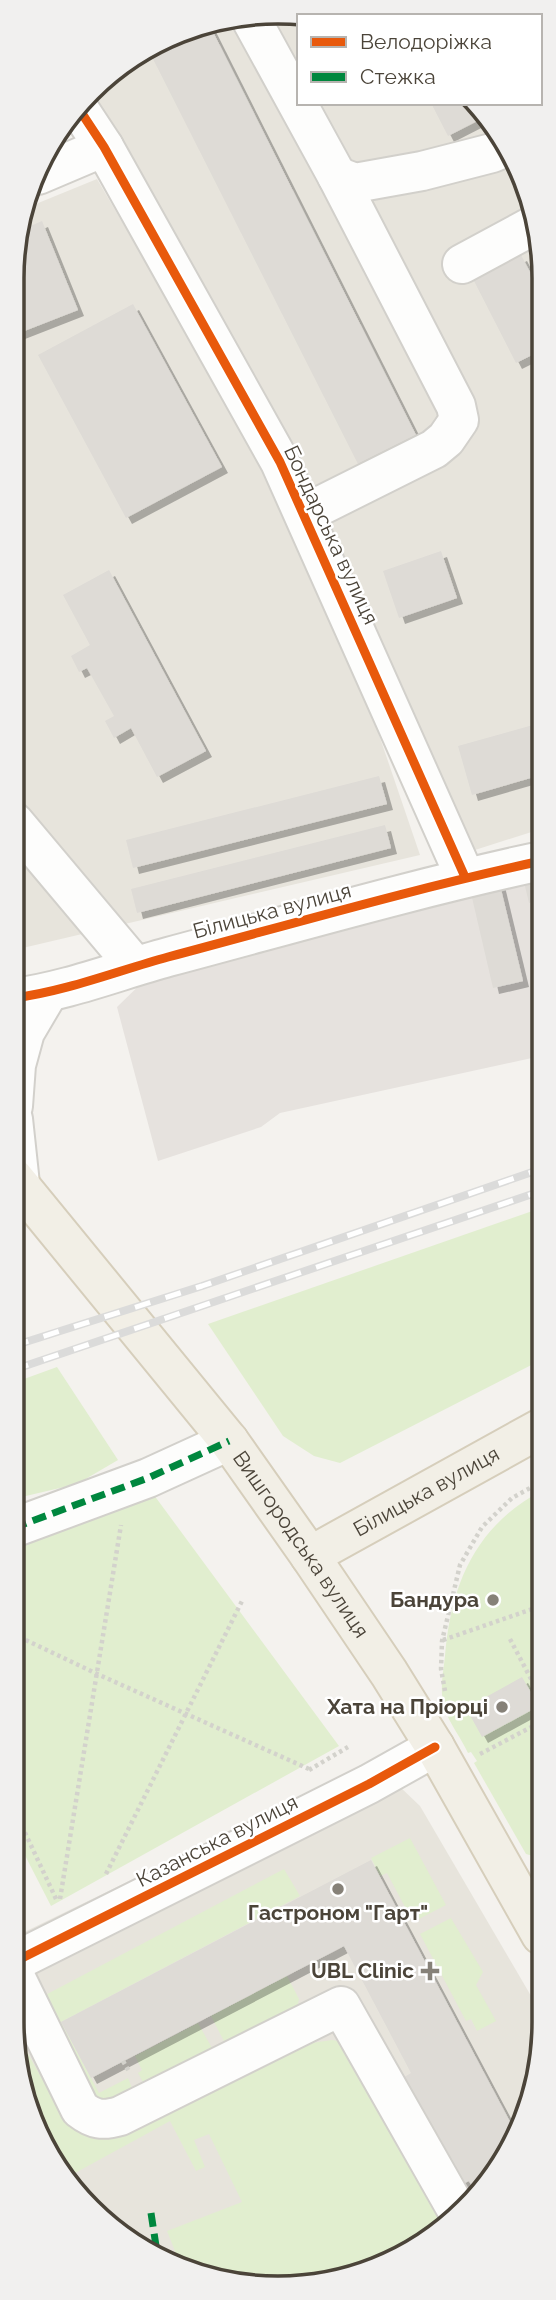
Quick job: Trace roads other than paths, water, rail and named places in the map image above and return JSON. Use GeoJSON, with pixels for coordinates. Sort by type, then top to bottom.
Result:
{"type":"FeatureCollection","features":[{"type":"Feature","properties":{"kind":"main road","name":"Вишгородська вулиця"},"geometry":{"type":"LineString","coordinates":[[24,1191],[229,1441],[310,1556],[389,1672],[435,1747],[532,1919]]}},
{"type":"Feature","properties":{"kind":"main road","name":"Білицька вулиця"},"geometry":{"type":"LineString","coordinates":[[310,1556],[532,1433]]}},
{"type":"Feature","properties":{"kind":"street"},"geometry":{"type":"LineString","coordinates":[[255,26],[297,103]]}},
{"type":"Feature","properties":{"kind":"street"},"geometry":{"type":"LineString","coordinates":[[298,105],[456,406],[459,420],[446,439],[433,449],[304,514]]}},
{"type":"Feature","properties":{"kind":"street","name":"Бондарська вулиця"},"geometry":{"type":"LineString","coordinates":[[83,116],[104,147],[280,461],[465,877]]}},
{"type":"Feature","properties":{"kind":"street"},"geometry":{"type":"LineString","coordinates":[[49,170],[104,147]]}},
{"type":"Feature","properties":{"kind":"street"},"geometry":{"type":"LineString","coordinates":[[337,176],[355,183],[422,171],[498,151]]}},
{"type":"Feature","properties":{"kind":"street"},"geometry":{"type":"LineString","coordinates":[[462,264],[527,229]]}},
{"type":"Feature","properties":{"kind":"street"},"geometry":{"type":"LineString","coordinates":[[24,834],[135,966]]}},
{"type":"Feature","properties":{"kind":"street","name":"Білицька вулиця"},"geometry":{"type":"LineString","coordinates":[[24,1036],[31,995],[465,877],[532,863]]}},
{"type":"Feature","properties":{"kind":"street"},"geometry":{"type":"LineString","coordinates":[[24,1524],[127,1486],[229,1441]]}},
{"type":"Feature","properties":{"kind":"street","name":"Казанська вулиця"},"geometry":{"type":"LineString","coordinates":[[24,1956],[369,1784],[435,1747]]}},
{"type":"Feature","properties":{"kind":"street"},"geometry":{"type":"LineString","coordinates":[[24,1995],[80,2109],[92,2119],[107,2119],[129,2112],[341,2006],[454,2204]]}},
{"type":"Feature","properties":{"kind":"railway"},"geometry":{"type":"LineString","coordinates":[[24,1343],[202,1286],[532,1172]]}},
{"type":"Feature","properties":{"kind":"railway"},"geometry":{"type":"LineString","coordinates":[[24,1366],[532,1194]]}},
{"type":"Feature","properties":{"kind":"place","name":"Бандура"},"geometry":{"type":"Point","coordinates":[493,1600]}},
{"type":"Feature","properties":{"kind":"place","name":"Хата на Пріорці"},"geometry":{"type":"Point","coordinates":[502,1707]}},
{"type":"Feature","properties":{"kind":"place","name":"Гастроном \"Гарт\""},"geometry":{"type":"Point","coordinates":[338,1889]}},
{"type":"Feature","properties":{"kind":"place","name":"UBL Clinic"},"geometry":{"type":"Point","coordinates":[430,1971]}}]}
